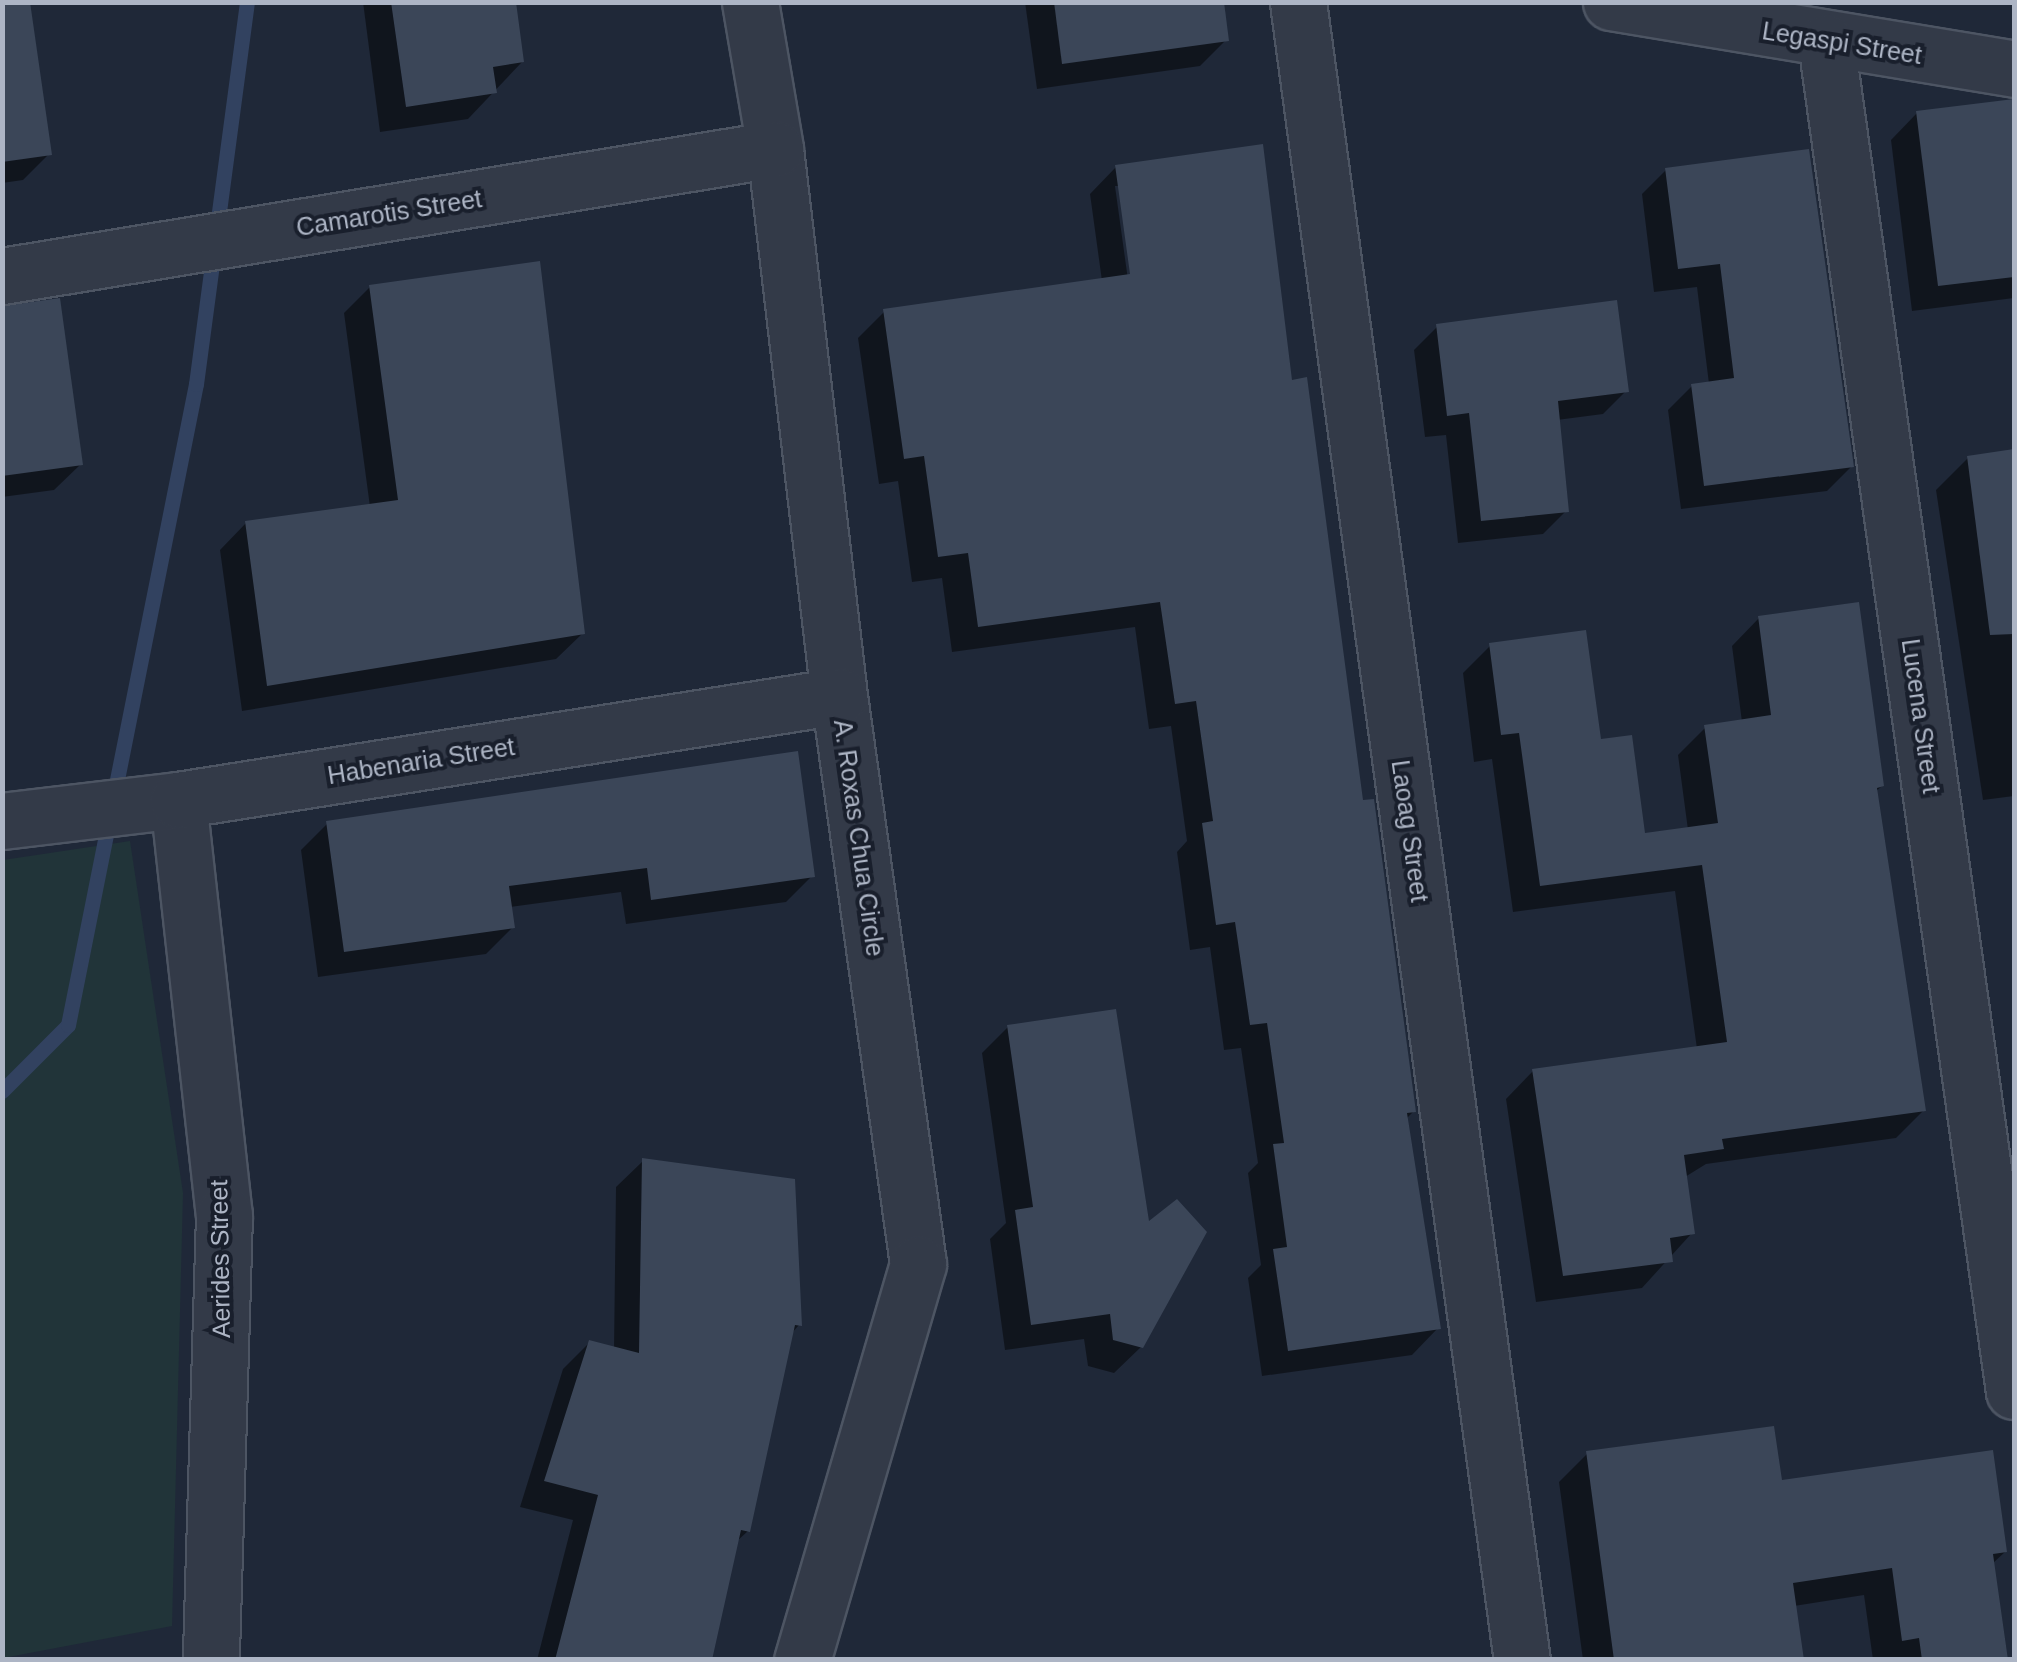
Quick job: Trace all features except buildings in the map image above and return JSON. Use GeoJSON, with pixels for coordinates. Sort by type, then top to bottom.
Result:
{"type":"FeatureCollection","features":[{"type":"Feature","properties":{"kind":"street","name":"A. Roxas Chua Circle"},"geometry":{"type":"LineString","coordinates":[[750,2],[775,149],[839,696],[918,1264],[802,1660]]}},
{"type":"Feature","properties":{"kind":"street","name":"Laoag Street"},"geometry":{"type":"LineString","coordinates":[[1298,2],[1522,1660]]}},
{"type":"Feature","properties":{"kind":"street","name":"Legaspi Street"},"geometry":{"type":"LineString","coordinates":[[1611,2],[1826,42],[2014,69]]}},
{"type":"Feature","properties":{"kind":"street","name":"Lucena Street"},"geometry":{"type":"LineString","coordinates":[[1826,42],[2014,1391]]}},
{"type":"Feature","properties":{"kind":"street","name":"Camarotis Street"},"geometry":{"type":"LineString","coordinates":[[2,276],[775,149]]}},
{"type":"Feature","properties":{"kind":"street","name":"Habenaria Street"},"geometry":{"type":"LineString","coordinates":[[2,821],[839,696]]}},
{"type":"Feature","properties":{"kind":"street","name":"Aerides Street"},"geometry":{"type":"LineString","coordinates":[[135,804],[224,1215],[212,1660]]}},
{"type":"Feature","properties":{"kind":"green space"},"geometry":{"type":"Polygon","coordinates":[[[130,841],[183,1193],[172,1626],[3,1658],[3,860],[130,841]]]}},
{"type":"Feature","properties":{"kind":"waterway"},"geometry":{"type":"LineString","coordinates":[[2,1091],[68,1025],[196,384],[247,2]]}}]}
